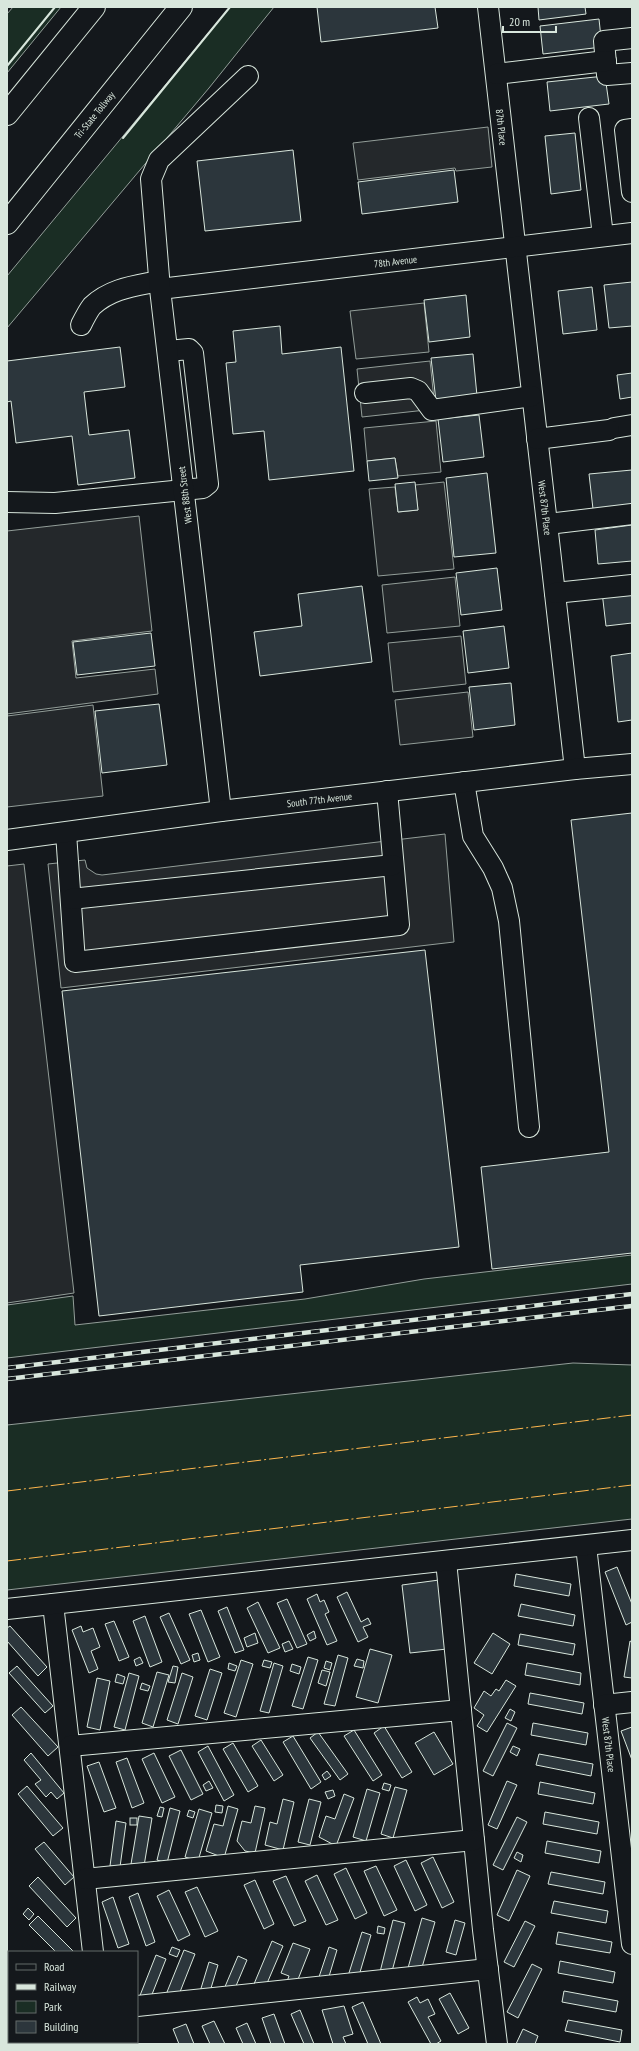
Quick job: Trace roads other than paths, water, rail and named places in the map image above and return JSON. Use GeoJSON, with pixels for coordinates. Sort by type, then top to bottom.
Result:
{"type":"FeatureCollection","features":[{"type":"Feature","properties":{"kind":"highway"},"geometry":{"type":"LineString","coordinates":[[7,114],[94,7]]}},
{"type":"Feature","properties":{"kind":"highway","name":"Tri-State Tollway"},"geometry":{"type":"LineString","coordinates":[[7,223],[181,7]]}},
{"type":"Feature","properties":{"kind":"street","name":"87th Place"},"geometry":{"type":"LineString","coordinates":[[488,7],[515,247]]}},
{"type":"Feature","properties":{"kind":"street"},"geometry":{"type":"LineString","coordinates":[[632,38],[604,41],[608,75],[632,73]]}},
{"type":"Feature","properties":{"kind":"street"},"geometry":{"type":"LineString","coordinates":[[496,74],[606,61]]}},
{"type":"Feature","properties":{"kind":"street","name":"West 88th Street"},"geometry":{"type":"LineString","coordinates":[[221,811],[168,351],[159,285],[151,180],[159,160],[248,76]]}},
{"type":"Feature","properties":{"kind":"street"},"geometry":{"type":"LineString","coordinates":[[589,118],[603,236]]}},
{"type":"Feature","properties":{"kind":"street"},"geometry":{"type":"LineString","coordinates":[[632,129],[625,130],[632,192]]}},
{"type":"Feature","properties":{"kind":"street","name":"78th Avenue"},"geometry":{"type":"LineString","coordinates":[[80,325],[92,307],[119,289],[515,247],[632,233]]}},
{"type":"Feature","properties":{"kind":"street","name":"West 87th Place"},"geometry":{"type":"LineString","coordinates":[[515,247],[575,769]]}},
{"type":"Feature","properties":{"kind":"street"},"geometry":{"type":"LineString","coordinates":[[7,502],[56,503],[203,488],[208,484],[193,353],[189,350],[168,351]]}},
{"type":"Feature","properties":{"kind":"street"},"geometry":{"type":"LineString","coordinates":[[365,393],[411,388],[418,391],[432,410],[532,396]]}},
{"type":"Feature","properties":{"kind":"street"},"geometry":{"type":"LineString","coordinates":[[537,439],[618,428]]}},
{"type":"Feature","properties":{"kind":"street"},"geometry":{"type":"LineString","coordinates":[[178,436],[202,434]]}},
{"type":"Feature","properties":{"kind":"street"},"geometry":{"type":"LineString","coordinates":[[548,524],[632,514]]}},
{"type":"Feature","properties":{"kind":"street"},"geometry":{"type":"LineString","coordinates":[[555,593],[632,585]]}},
{"type":"Feature","properties":{"kind":"street","name":"South 77th Avenue"},"geometry":{"type":"LineString","coordinates":[[7,840],[221,811],[575,769],[632,764]]}},
{"type":"Feature","properties":{"kind":"street"},"geometry":{"type":"LineString","coordinates":[[464,782],[473,836],[493,868],[502,888],[509,922],[529,1127]]}},
{"type":"Feature","properties":{"kind":"street"},"geometry":{"type":"LineString","coordinates":[[66,833],[75,962],[399,925],[387,791]]}},
{"type":"Feature","properties":{"kind":"street"},"geometry":{"type":"LineString","coordinates":[[70,899],[393,865]]}},
{"type":"Feature","properties":{"kind":"street"},"geometry":{"type":"LineString","coordinates":[[7,1609],[632,1540]]}},
{"type":"Feature","properties":{"kind":"street","name":"West 87th Place"},"geometry":{"type":"LineString","coordinates":[[586,1546],[604,1705],[628,1875],[632,1944]]}},
{"type":"Feature","properties":{"kind":"street"},"geometry":{"type":"LineString","coordinates":[[446,1561],[474,1840],[497,2044]]}},
{"type":"Feature","properties":{"kind":"street"},"geometry":{"type":"LineString","coordinates":[[53,1604],[93,1951]]}},
{"type":"Feature","properties":{"kind":"street"},"geometry":{"type":"LineString","coordinates":[[604,1705],[632,1702]]}},
{"type":"Feature","properties":{"kind":"street"},"geometry":{"type":"LineString","coordinates":[[70,1746],[461,1710]]}},
{"type":"Feature","properties":{"kind":"street"},"geometry":{"type":"LineString","coordinates":[[85,1879],[474,1840]]}},
{"type":"Feature","properties":{"kind":"street"},"geometry":{"type":"LineString","coordinates":[[138,2006],[488,1969]]}},
{"type":"Feature","properties":{"kind":"railway"},"geometry":{"type":"LineString","coordinates":[[7,1368],[632,1294]]}},
{"type":"Feature","properties":{"kind":"railway"},"geometry":{"type":"LineString","coordinates":[[7,1379],[632,1306]]}}]}
